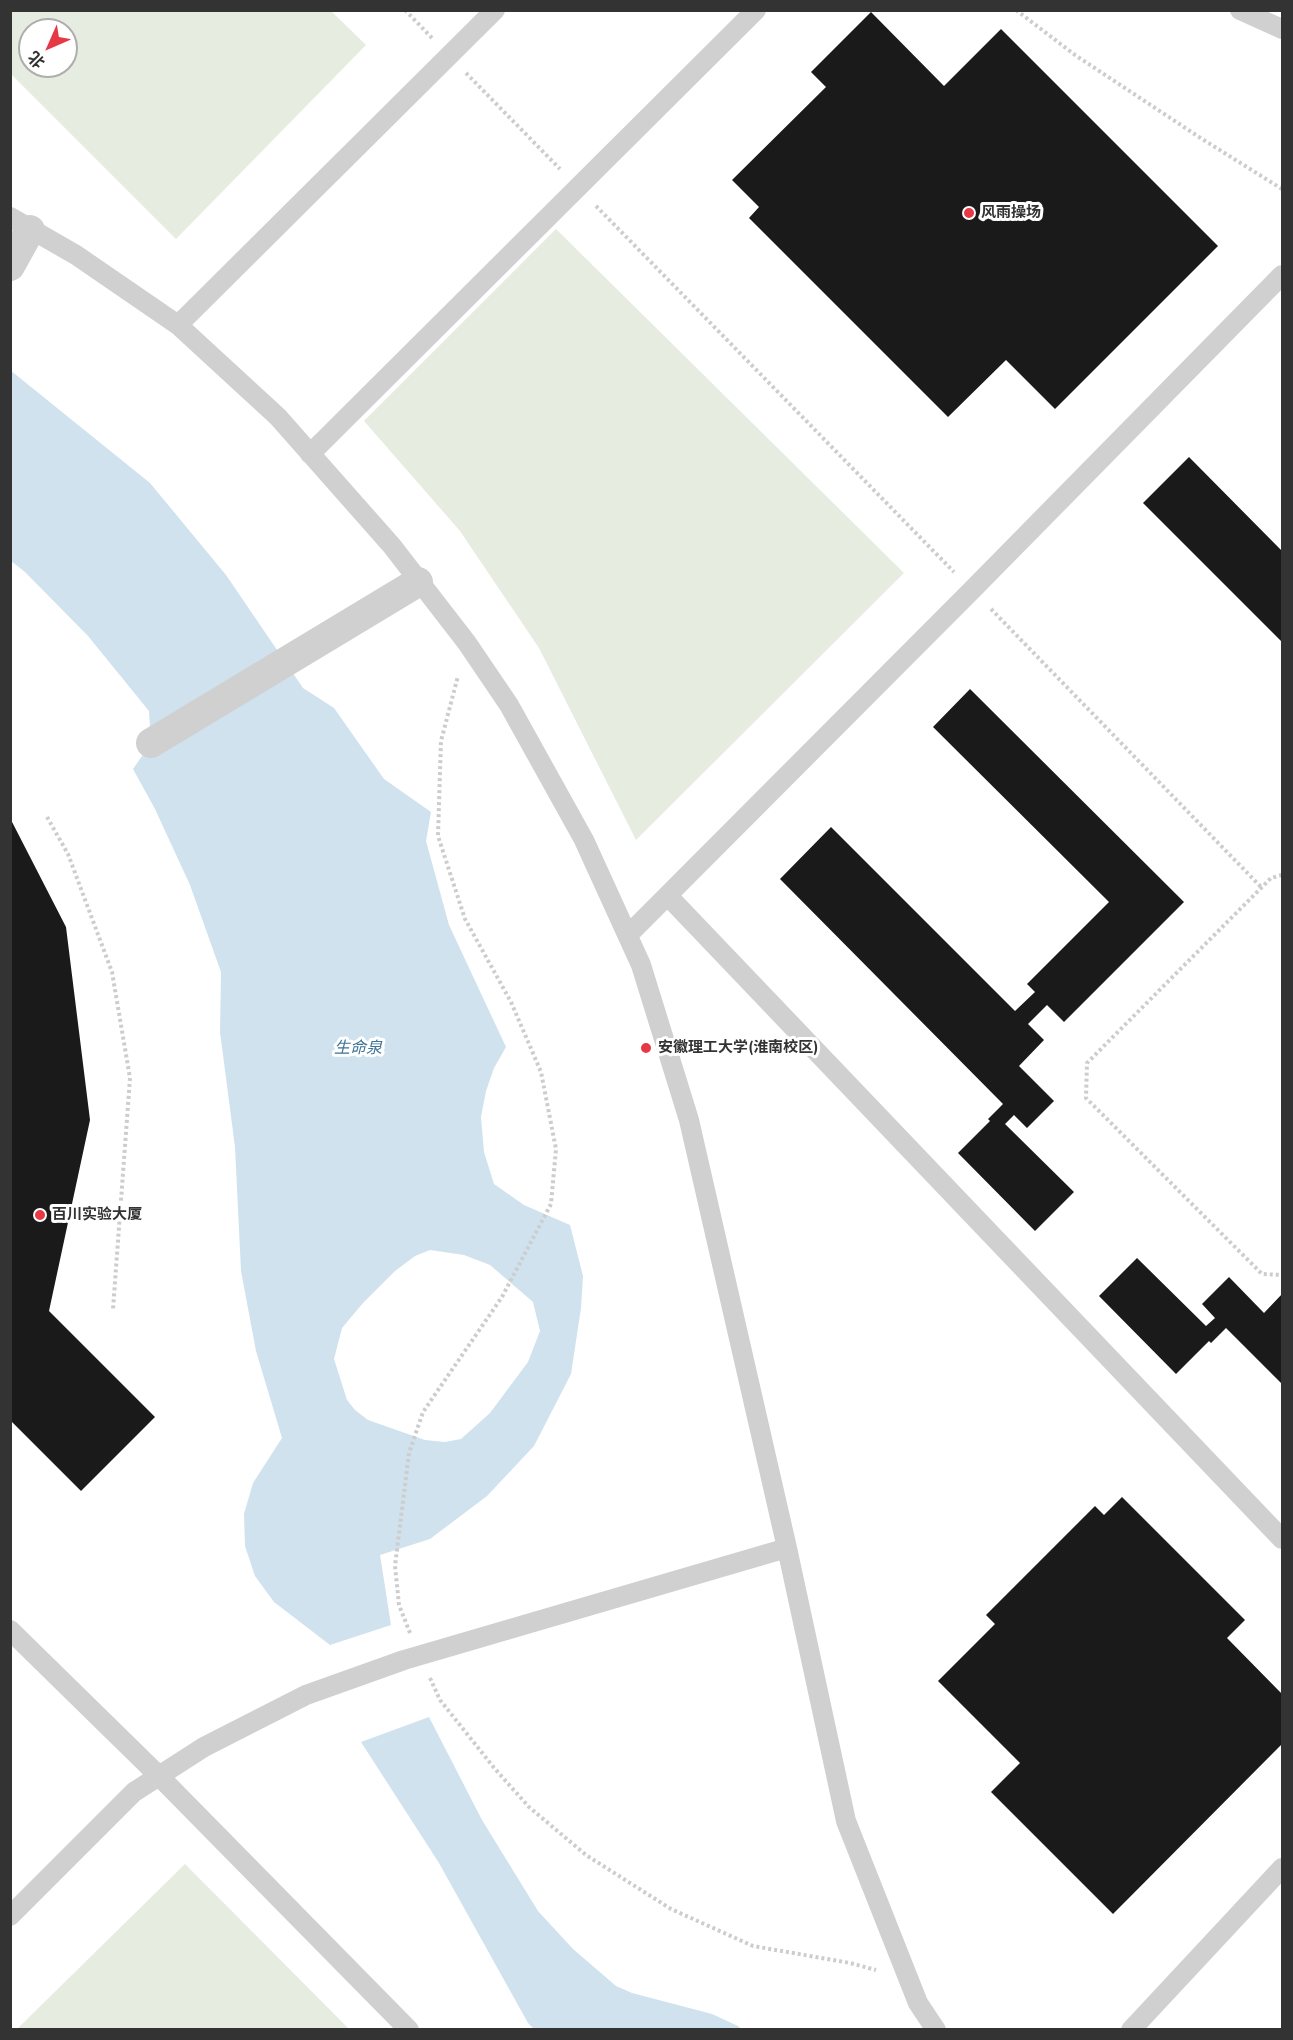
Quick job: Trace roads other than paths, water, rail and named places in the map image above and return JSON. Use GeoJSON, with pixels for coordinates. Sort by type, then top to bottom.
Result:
{"type":"FeatureCollection","features":[{"type":"Feature","properties":{"kind":"street"},"geometry":{"type":"LineString","coordinates":[[10,266],[20,223]]}},
{"type":"Feature","properties":{"kind":"street"},"geometry":{"type":"LineString","coordinates":[[151,743],[418,582]]}},
{"type":"Feature","properties":{"kind":"lane"},"geometry":{"type":"LineString","coordinates":[[178,325],[495,10]]}},
{"type":"Feature","properties":{"kind":"lane"},"geometry":{"type":"LineString","coordinates":[[310,454],[756,10]]}},
{"type":"Feature","properties":{"kind":"lane"},"geometry":{"type":"LineString","coordinates":[[1240,10],[1282,29]]}},
{"type":"Feature","properties":{"kind":"lane"},"geometry":{"type":"LineString","coordinates":[[20,223],[76,255],[178,325],[278,417],[392,546],[467,643],[509,705],[584,840],[641,965],[689,1120],[787,1548],[846,1821],[918,2002],[936,2030]]}},
{"type":"Feature","properties":{"kind":"lane"},"geometry":{"type":"LineString","coordinates":[[628,935],[1282,275]]}},
{"type":"Feature","properties":{"kind":"lane"},"geometry":{"type":"LineString","coordinates":[[668,896],[1282,1539]]}},
{"type":"Feature","properties":{"kind":"lane"},"geometry":{"type":"LineString","coordinates":[[10,1916],[134,1792],[204,1747],[306,1695],[418,1655],[787,1548]]}},
{"type":"Feature","properties":{"kind":"lane"},"geometry":{"type":"LineString","coordinates":[[10,1630],[159,1776],[409,2030]]}},
{"type":"Feature","properties":{"kind":"lane"},"geometry":{"type":"LineString","coordinates":[[1131,2030],[1282,1868]]}},
{"type":"Feature","properties":{"kind":"water","name":"生命泉"},"geometry":{"type":"Polygon","coordinates":[[[10,370],[150,483],[226,575],[303,688],[334,708],[384,779],[431,812],[426,841],[449,925],[506,1047],[494,1068],[486,1091],[481,1117],[484,1152],[494,1184],[524,1205],[570,1225],[583,1276],[581,1308],[571,1374],[534,1446],[487,1496],[430,1539],[380,1555],[391,1625],[330,1645],[274,1602],[255,1576],[245,1546],[244,1514],[253,1483],[282,1438],[256,1351],[241,1271],[235,1147],[220,1032],[221,972],[190,885],[155,809],[133,769],[151,743],[149,711],[88,636],[25,572],[11,561],[10,370]],[[430,1250],[415,1256],[395,1271],[342,1328],[334,1359],[347,1400],[368,1420],[425,1440],[445,1442],[461,1439],[490,1413],[528,1362],[540,1331],[533,1302],[490,1265],[464,1255],[430,1250]]]}},
{"type":"Feature","properties":{"kind":"water"},"geometry":{"type":"Polygon","coordinates":[[[429,1717],[482,1820],[538,1911],[573,1949],[616,1986],[632,1993],[712,2014],[741,2029],[535,2030],[528,2023],[439,1863],[361,1742],[429,1717]]]}},
{"type":"Feature","properties":{"kind":"place","name":"风雨操场"},"geometry":{"type":"Point","coordinates":[969,213]}},
{"type":"Feature","properties":{"kind":"place","name":"安徽理工大学(淮南校区)"},"geometry":{"type":"Point","coordinates":[646,1048]}},
{"type":"Feature","properties":{"kind":"place","name":"百川实验大厦"},"geometry":{"type":"Point","coordinates":[40,1215]}}]}
